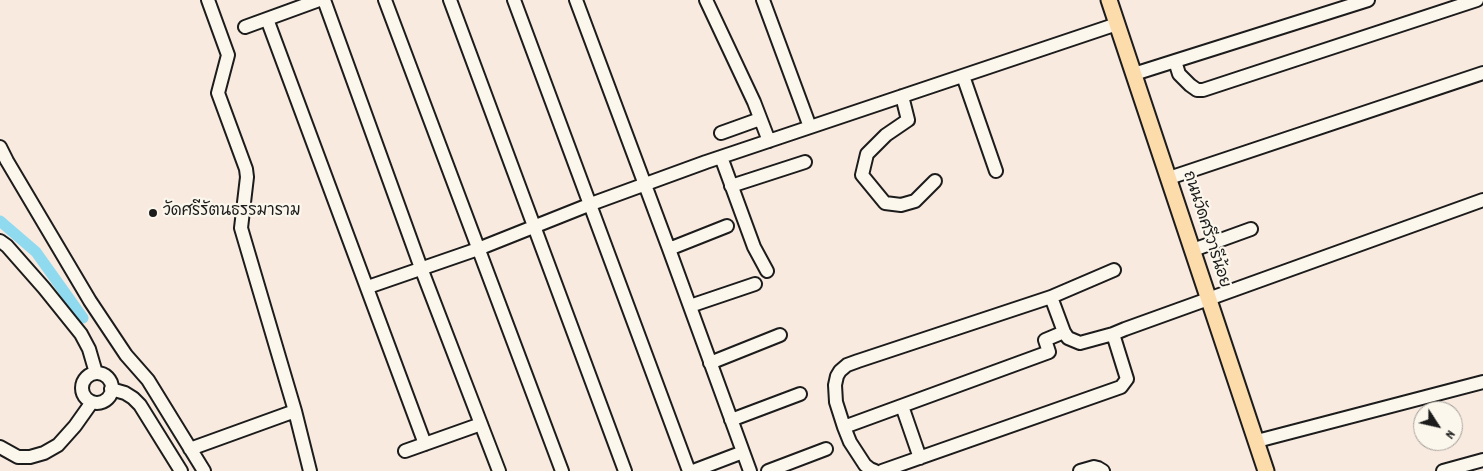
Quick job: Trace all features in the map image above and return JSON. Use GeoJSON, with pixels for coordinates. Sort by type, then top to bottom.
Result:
{"type":"FeatureCollection","features":[{"type":"Feature","properties":{"kind":"main road","name":"ถนนวัดศรีวารีน้อย"},"geometry":{"type":"LineString","coordinates":[[1110,0],[1266,471]]}},
{"type":"Feature","properties":{"kind":"street"},"geometry":{"type":"LineString","coordinates":[[208,0],[228,55],[218,93],[246,169],[247,177],[241,228],[295,411],[310,471]]}},
{"type":"Feature","properties":{"kind":"street"},"geometry":{"type":"LineString","coordinates":[[245,27],[319,0]]}},
{"type":"Feature","properties":{"kind":"street"},"geometry":{"type":"LineString","coordinates":[[324,0],[421,268],[499,471]]}},
{"type":"Feature","properties":{"kind":"street"},"geometry":{"type":"LineString","coordinates":[[385,0],[562,471]]}},
{"type":"Feature","properties":{"kind":"street"},"geometry":{"type":"LineString","coordinates":[[450,0],[625,471]]}},
{"type":"Feature","properties":{"kind":"street"},"geometry":{"type":"LineString","coordinates":[[514,0],[691,471],[743,452]]}},
{"type":"Feature","properties":{"kind":"street"},"geometry":{"type":"LineString","coordinates":[[576,0],[750,471]]}},
{"type":"Feature","properties":{"kind":"street"},"geometry":{"type":"LineString","coordinates":[[706,0],[769,141]]}},
{"type":"Feature","properties":{"kind":"street"},"geometry":{"type":"LineString","coordinates":[[764,0],[810,127]]}},
{"type":"Feature","properties":{"kind":"street"},"geometry":{"type":"LineString","coordinates":[[1134,74],[1368,0]]}},
{"type":"Feature","properties":{"kind":"street"},"geometry":{"type":"LineString","coordinates":[[1175,61],[1179,74],[1183,79],[1197,90],[1203,90],[1477,0]]}},
{"type":"Feature","properties":{"kind":"street"},"geometry":{"type":"LineString","coordinates":[[267,19],[426,444]]}},
{"type":"Feature","properties":{"kind":"street"},"geometry":{"type":"LineString","coordinates":[[368,287],[478,248],[644,184],[1117,24]]}},
{"type":"Feature","properties":{"kind":"street"},"geometry":{"type":"LineString","coordinates":[[1169,178],[1483,73]]}},
{"type":"Feature","properties":{"kind":"street"},"geometry":{"type":"LineString","coordinates":[[962,76],[996,172]]}},
{"type":"Feature","properties":{"kind":"street"},"geometry":{"type":"LineString","coordinates":[[902,96],[908,120],[886,135],[867,154],[862,175],[885,203],[901,205],[915,201],[935,181]]}},
{"type":"Feature","properties":{"kind":"street"},"geometry":{"type":"LineString","coordinates":[[721,134],[760,119]]}},
{"type":"Feature","properties":{"kind":"street"},"geometry":{"type":"LineString","coordinates":[[0,147],[90,301],[126,356],[148,380],[204,471]]}},
{"type":"Feature","properties":{"kind":"street"},"geometry":{"type":"LineString","coordinates":[[722,157],[754,247],[766,272]]}},
{"type":"Feature","properties":{"kind":"street"},"geometry":{"type":"LineString","coordinates":[[731,186],[805,162]]}},
{"type":"Feature","properties":{"kind":"street"},"geometry":{"type":"LineString","coordinates":[[1051,297],[1064,332],[1068,338],[1080,343],[1112,334],[1483,200]]}},
{"type":"Feature","properties":{"kind":"street"},"geometry":{"type":"LineString","coordinates":[[669,249],[727,226]]}},
{"type":"Feature","properties":{"kind":"street"},"geometry":{"type":"LineString","coordinates":[[1193,250],[1251,229]]}},
{"type":"Feature","properties":{"kind":"street"},"geometry":{"type":"LineString","coordinates":[[0,241],[7,246],[44,288],[81,334],[89,349],[96,373]]}},
{"type":"Feature","properties":{"kind":"street"},"geometry":{"type":"LineString","coordinates":[[876,471],[866,465],[850,442],[836,402],[834,385],[837,376],[847,366],[1051,297],[1114,270]]}},
{"type":"Feature","properties":{"kind":"street"},"geometry":{"type":"LineString","coordinates":[[690,306],[756,284]]}},
{"type":"Feature","properties":{"kind":"street"},"geometry":{"type":"LineString","coordinates":[[844,427],[1049,352],[1044,340],[1064,332]]}},
{"type":"Feature","properties":{"kind":"street"},"geometry":{"type":"LineString","coordinates":[[882,471],[1121,386],[1127,379],[1112,334]]}},
{"type":"Feature","properties":{"kind":"street"},"geometry":{"type":"LineString","coordinates":[[710,363],[780,335]]}},
{"type":"Feature","properties":{"kind":"street"},"geometry":{"type":"LineString","coordinates":[[96,373],[109,380],[111,389],[107,399],[97,403],[84,396],[82,386],[87,377],[96,373]]}},
{"type":"Feature","properties":{"kind":"street"},"geometry":{"type":"LineString","coordinates":[[1257,441],[1483,382]]}},
{"type":"Feature","properties":{"kind":"street"},"geometry":{"type":"LineString","coordinates":[[111,389],[126,393],[140,405],[181,471]]}},
{"type":"Feature","properties":{"kind":"street"},"geometry":{"type":"LineString","coordinates":[[731,420],[800,394]]}},
{"type":"Feature","properties":{"kind":"street"},"geometry":{"type":"LineString","coordinates":[[0,447],[18,457],[30,457],[44,453],[58,445],[75,426],[92,402]]}},
{"type":"Feature","properties":{"kind":"street"},"geometry":{"type":"LineString","coordinates":[[902,406],[920,458]]}},
{"type":"Feature","properties":{"kind":"street"},"geometry":{"type":"LineString","coordinates":[[190,449],[295,411]]}},
{"type":"Feature","properties":{"kind":"street"},"geometry":{"type":"LineString","coordinates":[[405,451],[481,424]]}},
{"type":"Feature","properties":{"kind":"street"},"geometry":{"type":"LineString","coordinates":[[768,471],[826,449]]}},
{"type":"Feature","properties":{"kind":"street"},"geometry":{"type":"LineString","coordinates":[[1444,471],[1483,460]]}},
{"type":"Feature","properties":{"kind":"street"},"geometry":{"type":"LineString","coordinates":[[1080,471],[1094,467],[1103,471]]}},
{"type":"Feature","properties":{"kind":"waterway"},"geometry":{"type":"LineString","coordinates":[[0,221],[36,252],[83,318]]}},
{"type":"Feature","properties":{"kind":"place","name":"วัดศรีรัตนธรรมาราม"},"geometry":{"type":"Point","coordinates":[153,213]}}]}
